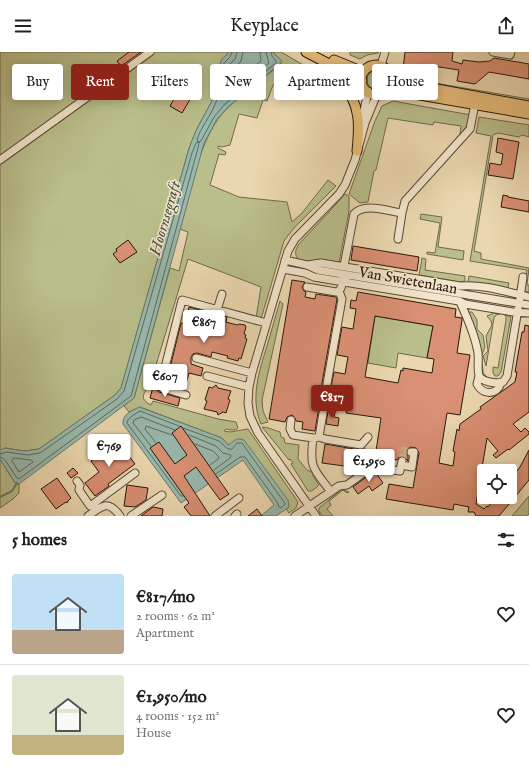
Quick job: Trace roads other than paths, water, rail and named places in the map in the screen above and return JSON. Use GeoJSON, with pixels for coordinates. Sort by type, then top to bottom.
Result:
{"type":"FeatureCollection","features":[{"type":"Feature","properties":{"kind":"main road"},"geometry":{"type":"LineString","coordinates":[[306,52],[325,63],[337,75],[356,106],[358,122],[357,151]]}},
{"type":"Feature","properties":{"kind":"main road"},"geometry":{"type":"LineString","coordinates":[[318,52],[344,64]]}},
{"type":"Feature","properties":{"kind":"main road"},"geometry":{"type":"LineString","coordinates":[[364,71],[372,66]]}},
{"type":"Feature","properties":{"kind":"main road"},"geometry":{"type":"LineString","coordinates":[[364,88],[372,93]]}},
{"type":"Feature","properties":{"kind":"main road"},"geometry":{"type":"LineString","coordinates":[[438,89],[529,106]]}},
{"type":"Feature","properties":{"kind":"main road"},"geometry":{"type":"LineString","coordinates":[[438,98],[529,114]]}},
{"type":"Feature","properties":{"kind":"street"},"geometry":{"type":"LineString","coordinates":[[0,160],[150,52]]}},
{"type":"Feature","properties":{"kind":"street"},"geometry":{"type":"LineString","coordinates":[[381,64],[385,52]]}},
{"type":"Feature","properties":{"kind":"street"},"geometry":{"type":"LineString","coordinates":[[493,52],[508,55],[510,55],[511,52]]}},
{"type":"Feature","properties":{"kind":"street"},"geometry":{"type":"LineString","coordinates":[[316,516],[253,425],[248,403],[249,387],[288,251],[295,239],[339,194],[350,175],[365,123],[364,111],[372,93]]}},
{"type":"Feature","properties":{"kind":"street"},"geometry":{"type":"LineString","coordinates":[[398,239],[405,202],[470,129],[475,104]]}},
{"type":"Feature","properties":{"kind":"street"},"geometry":{"type":"LineString","coordinates":[[327,384],[342,299],[339,291],[341,289],[344,272],[352,217],[356,211],[363,207],[402,213]]}},
{"type":"Feature","properties":{"kind":"street","name":"Van Swietenlaan"},"geometry":{"type":"LineString","coordinates":[[285,260],[306,265],[318,262],[344,272],[460,302],[529,313]]}},
{"type":"Feature","properties":{"kind":"street"},"geometry":{"type":"LineString","coordinates":[[306,265],[318,270]]}},
{"type":"Feature","properties":{"kind":"street","name":"Van Swietenlaan"},"geometry":{"type":"LineString","coordinates":[[283,269],[305,273],[314,277],[344,272],[529,305]]}},
{"type":"Feature","properties":{"kind":"street"},"geometry":{"type":"LineString","coordinates":[[305,273],[318,270]]}},
{"type":"Feature","properties":{"kind":"street","name":"Van Swietenlaan"},"geometry":{"type":"LineString","coordinates":[[318,270],[460,286],[468,285],[520,294],[529,297]]}},
{"type":"Feature","properties":{"kind":"street"},"geometry":{"type":"LineString","coordinates":[[460,302],[468,318],[475,340],[478,355],[479,376],[477,384],[481,390],[491,393],[499,388],[507,376],[523,277]]}},
{"type":"Feature","properties":{"kind":"street"},"geometry":{"type":"LineString","coordinates":[[307,286],[336,292],[339,291]]}},
{"type":"Feature","properties":{"kind":"street"},"geometry":{"type":"LineString","coordinates":[[217,310],[222,294]]}},
{"type":"Feature","properties":{"kind":"street"},"geometry":{"type":"LineString","coordinates":[[186,395],[160,387],[182,300],[266,324]]}},
{"type":"Feature","properties":{"kind":"street"},"geometry":{"type":"LineString","coordinates":[[196,358],[252,373]]}},
{"type":"Feature","properties":{"kind":"street"},"geometry":{"type":"LineString","coordinates":[[206,376],[249,387]]}},
{"type":"Feature","properties":{"kind":"street"},"geometry":{"type":"LineString","coordinates":[[479,376],[483,380],[501,383]]}},
{"type":"Feature","properties":{"kind":"street"},"geometry":{"type":"LineString","coordinates":[[325,401],[311,454],[313,466],[331,492]]}},
{"type":"Feature","properties":{"kind":"street"},"geometry":{"type":"LineString","coordinates":[[291,420],[290,429],[293,435],[316,437],[361,445],[368,437]]}},
{"type":"Feature","properties":{"kind":"street"},"geometry":{"type":"LineString","coordinates":[[295,516],[339,486],[347,485],[372,467],[400,471],[401,463],[412,467],[414,452],[411,452]]}},
{"type":"Feature","properties":{"kind":"street"},"geometry":{"type":"LineString","coordinates":[[88,516],[95,507],[135,473]]}},
{"type":"Feature","properties":{"kind":"street"},"geometry":{"type":"LineString","coordinates":[[77,481],[80,485],[79,490],[90,506],[95,507],[109,505],[120,516]]}},
{"type":"Feature","properties":{"kind":"street"},"geometry":{"type":"LineString","coordinates":[[131,516],[162,494]]}},
{"type":"Feature","properties":{"kind":"street"},"geometry":{"type":"LineString","coordinates":[[215,516],[239,498]]}},
{"type":"Feature","properties":{"kind":"water"},"geometry":{"type":"Polygon","coordinates":[[[228,52],[272,52],[282,62],[280,64],[274,64],[274,69],[266,75],[266,64],[220,64],[228,52]]]}},
{"type":"Feature","properties":{"kind":"water"},"geometry":{"type":"Polygon","coordinates":[[[212,100],[236,100],[217,119],[204,143],[134,398],[19,484],[15,483],[0,459],[0,450],[5,448],[24,451],[39,449],[115,395],[121,388],[189,149],[196,131],[212,100]]]}},
{"type":"Feature","properties":{"kind":"water"},"geometry":{"type":"Polygon","coordinates":[[[139,407],[222,438],[228,445],[237,439],[244,440],[288,500],[289,507],[276,516],[262,516],[274,505],[243,460],[181,503],[123,424],[126,415],[139,407]]]}},
{"type":"Feature","properties":{"kind":"waterway"},"geometry":{"type":"LineString","coordinates":[[0,497],[12,491],[17,483]]}},
{"type":"Feature","properties":{"kind":"tunnel"},"geometry":{"type":"LineString","coordinates":[[402,461],[404,450],[411,452]]}},
{"type":"Feature","properties":{"kind":"water label","name":"Hoornsegraft"},"geometry":{"type":"Point","coordinates":[164,218]}}]}
